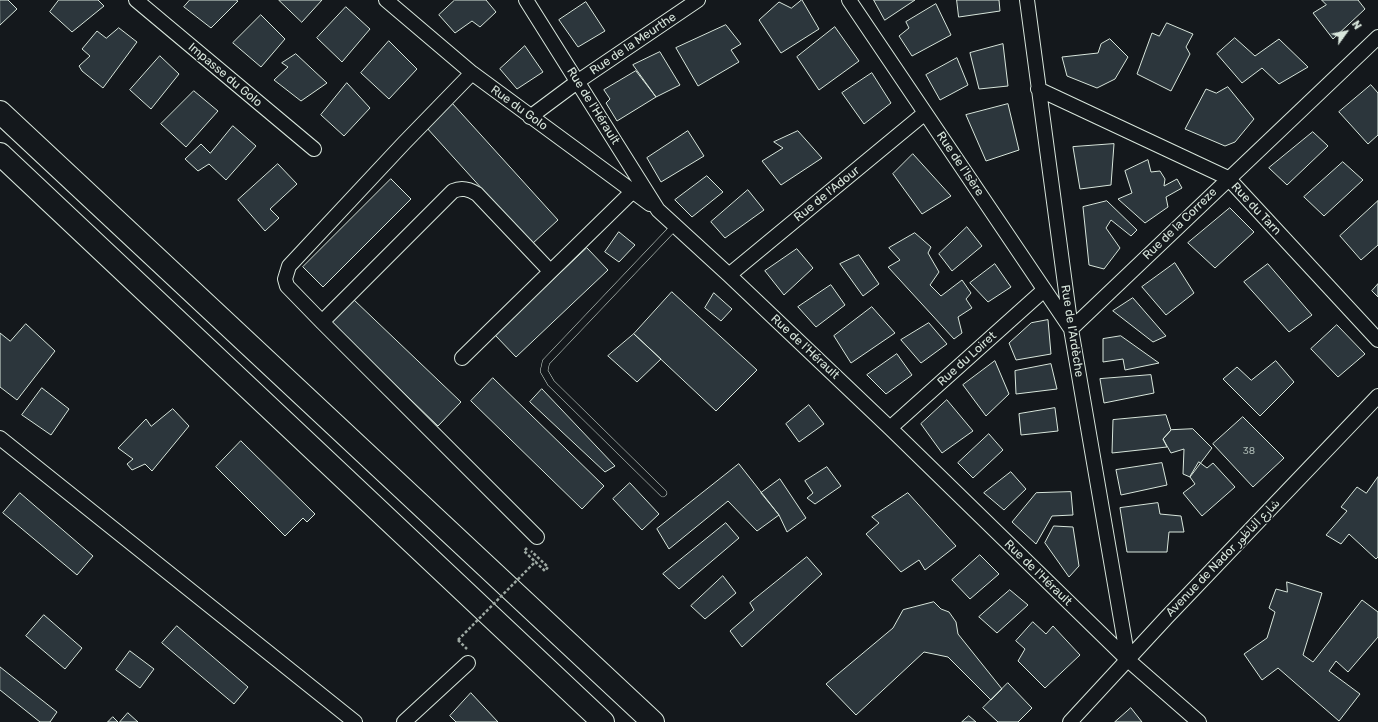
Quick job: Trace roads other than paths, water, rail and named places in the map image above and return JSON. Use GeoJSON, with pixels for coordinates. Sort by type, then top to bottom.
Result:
{"type":"FeatureCollection","features":[{"type":"Feature","properties":{"kind":"highway"},"geometry":{"type":"LineString","coordinates":[[0,112],[653,722]]}},
{"type":"Feature","properties":{"kind":"highway"},"geometry":{"type":"LineString","coordinates":[[0,154],[603,722]]}},
{"type":"Feature","properties":{"kind":"street","name":"Impasse du Golo"},"geometry":{"type":"LineString","coordinates":[[136,0],[314,149]]}},
{"type":"Feature","properties":{"kind":"street","name":"Rue du Golo"},"geometry":{"type":"LineString","coordinates":[[386,0],[472,74],[658,210]]}},
{"type":"Feature","properties":{"kind":"street","name":"Rue de l'Hérault"},"geometry":{"type":"LineString","coordinates":[[526,0],[658,210],[729,275],[890,428],[1128,660],[1199,722]]}},
{"type":"Feature","properties":{"kind":"street","name":"Rue de la Meurthe"},"geometry":{"type":"LineString","coordinates":[[530,117],[577,82],[698,0]]}},
{"type":"Feature","properties":{"kind":"street","name":"Rue de l'Isère"},"geometry":{"type":"LineString","coordinates":[[849,0],[1070,328]]}},
{"type":"Feature","properties":{"kind":"street","name":"Rue de l'Ardèche"},"geometry":{"type":"LineString","coordinates":[[1027,0],[1070,328],[1128,660]]}},
{"type":"Feature","properties":{"kind":"street","name":"Rue de la Correze"},"geometry":{"type":"LineString","coordinates":[[1070,328],[1378,37]]}},
{"type":"Feature","properties":{"kind":"street"},"geometry":{"type":"LineString","coordinates":[[472,74],[404,143],[289,266],[285,279],[287,286],[532,542]]}},
{"type":"Feature","properties":{"kind":"street","name":"Rue du Tarn"},"geometry":{"type":"LineString","coordinates":[[1038,89],[1228,178],[1378,340]]}},
{"type":"Feature","properties":{"kind":"street","name":"Rue de l'Adour"},"geometry":{"type":"LineString","coordinates":[[729,275],[925,113]]}},
{"type":"Feature","properties":{"kind":"street"},"geometry":{"type":"LineString","coordinates":[[322,322],[453,191],[458,189],[470,190],[476,194],[550,271]]}},
{"type":"Feature","properties":{"kind":"street"},"geometry":{"type":"LineString","coordinates":[[462,358],[633,191]]}},
{"type":"Feature","properties":{"kind":"street","name":"Rue du Loiret"},"geometry":{"type":"LineString","coordinates":[[890,428],[1044,290]]}},
{"type":"Feature","properties":{"kind":"street","name":"Avenue de Nador شارع الناظور"},"geometry":{"type":"LineString","coordinates":[[1070,722],[1167,617],[1378,396]]}},
{"type":"Feature","properties":{"kind":"street"},"geometry":{"type":"LineString","coordinates":[[0,438],[355,722]]}},
{"type":"Feature","properties":{"kind":"street"},"geometry":{"type":"LineString","coordinates":[[404,722],[468,663]]}},
{"type":"Feature","properties":{"kind":"lane"},"geometry":{"type":"LineString","coordinates":[[663,493],[551,383],[544,371],[546,362],[675,226]]}}]}
